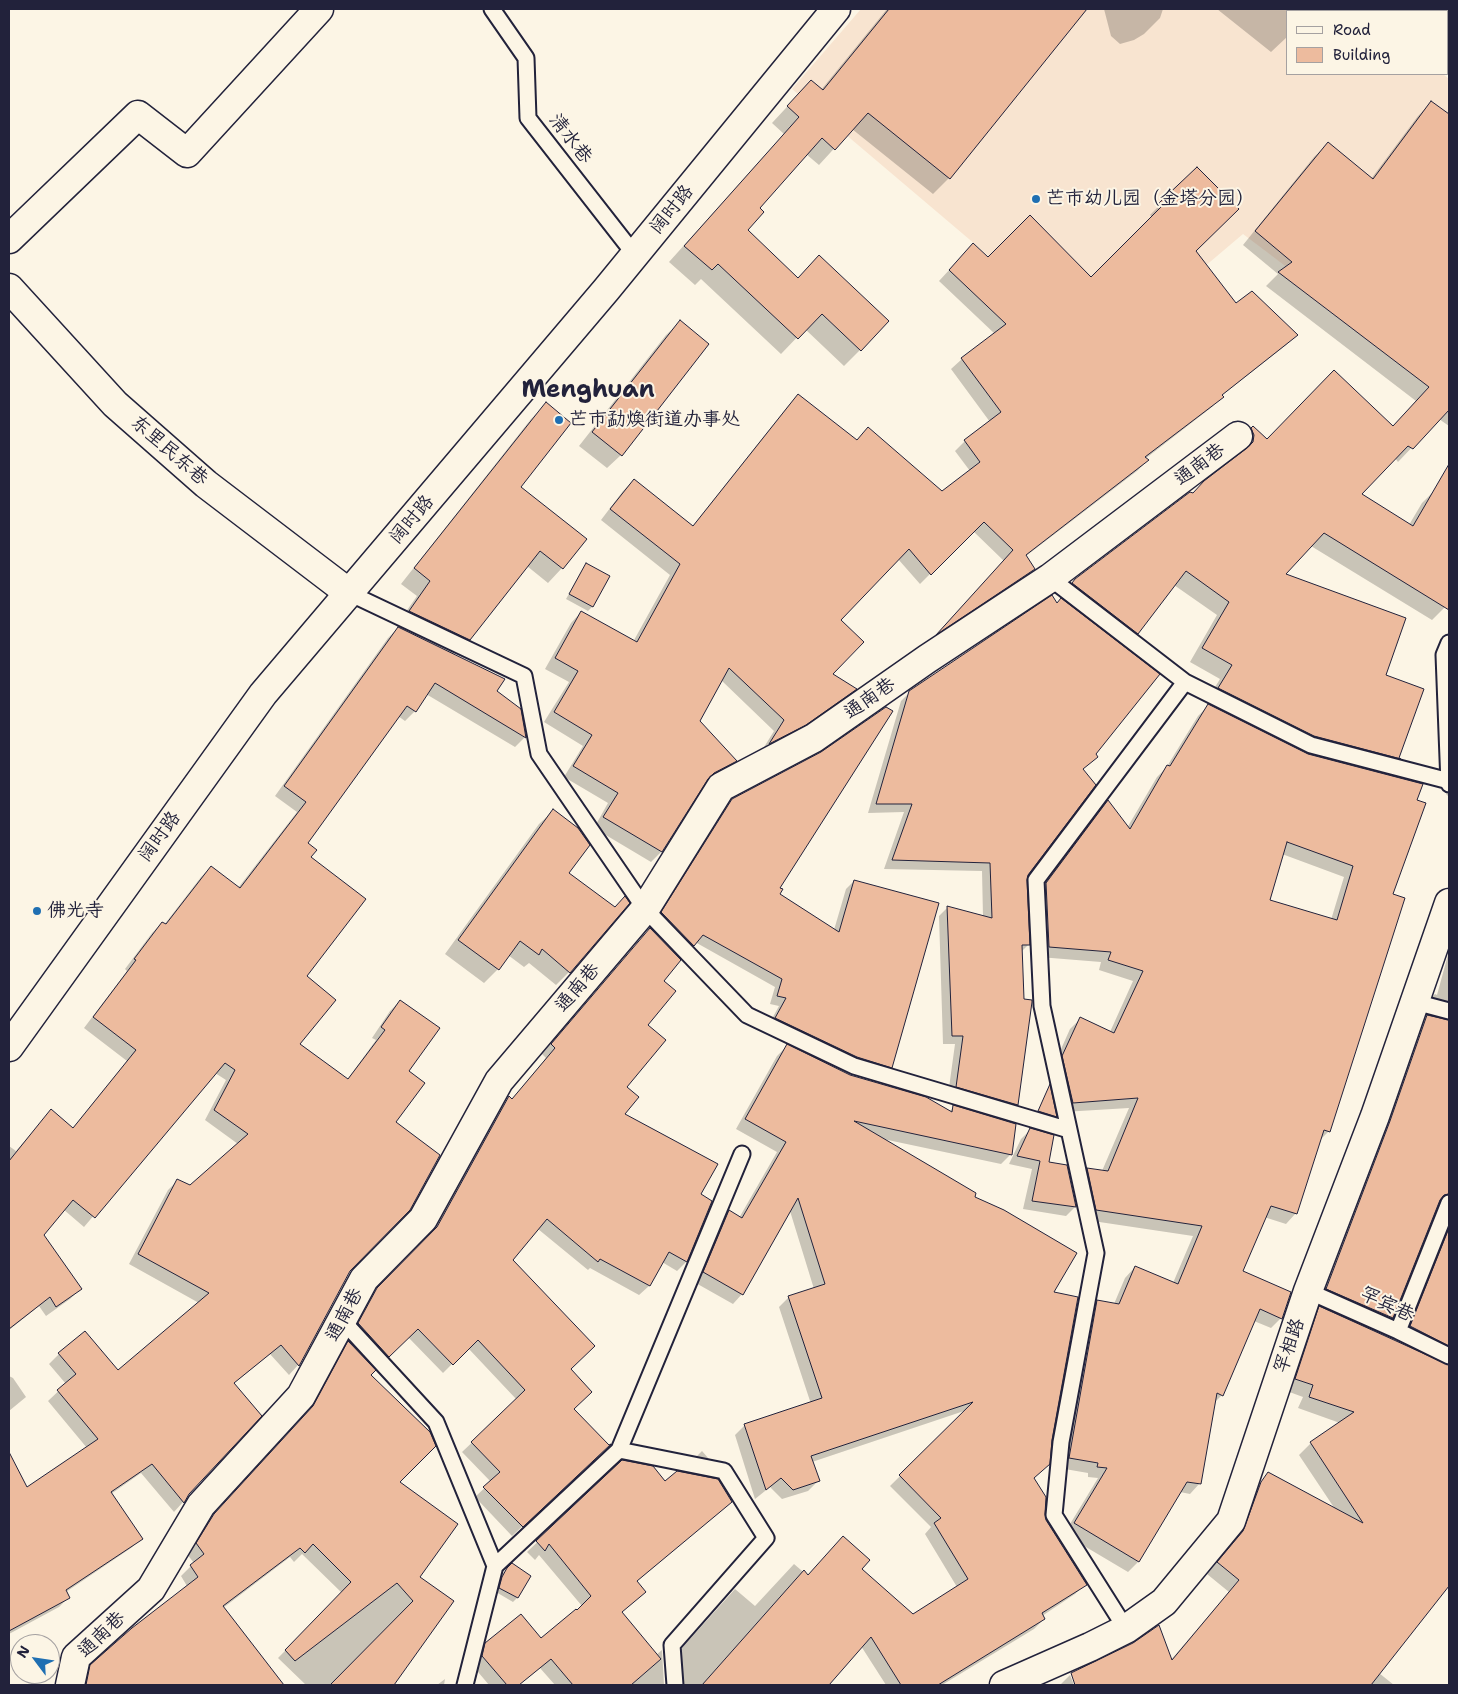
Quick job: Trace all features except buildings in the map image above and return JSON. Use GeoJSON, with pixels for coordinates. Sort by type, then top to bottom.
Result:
{"type":"FeatureCollection","features":[{"type":"Feature","properties":{"kind":"street"},"geometry":{"type":"LineString","coordinates":[[9,239],[138,115],[187,153],[319,9]]}},
{"type":"Feature","properties":{"kind":"street","name":"阔时路"},"geometry":{"type":"LineString","coordinates":[[9,1047],[263,694],[635,255],[836,9]]}},
{"type":"Feature","properties":{"kind":"street","name":"东里民东巷"},"geometry":{"type":"LineString","coordinates":[[9,288],[115,404],[206,484],[349,593]]}},
{"type":"Feature","properties":{"kind":"street","name":"通南巷"},"geometry":{"type":"LineString","coordinates":[[70,1685],[76,1657],[151,1588],[201,1505],[301,1396],[364,1279],[423,1219],[499,1081],[645,910],[721,786],[814,738],[927,659],[1050,578],[1238,436]]}},
{"type":"Feature","properties":{"kind":"street","name":"罕相路"},"geometry":{"type":"LineString","coordinates":[[1004,1685],[1126,1629],[1164,1602],[1231,1521],[1308,1291],[1375,1116],[1449,903]]}},
{"type":"Feature","properties":{"kind":"lane","name":"清水巷"},"geometry":{"type":"LineString","coordinates":[[492,9],[526,58],[528,118],[635,255]]}},
{"type":"Feature","properties":{"kind":"lane"},"geometry":{"type":"LineString","coordinates":[[1050,578],[1185,682],[1311,745],[1449,782],[1444,655],[1449,643]]}},
{"type":"Feature","properties":{"kind":"lane"},"geometry":{"type":"LineString","coordinates":[[349,593],[524,676],[539,754],[645,910],[746,1016],[854,1066],[1069,1130]]}},
{"type":"Feature","properties":{"kind":"lane"},"geometry":{"type":"LineString","coordinates":[[1126,1629],[1054,1515],[1061,1442],[1096,1253],[1042,1006],[1036,880],[1185,682]]}},
{"type":"Feature","properties":{"kind":"lane"},"geometry":{"type":"LineString","coordinates":[[1415,1002],[1449,1011]]}},
{"type":"Feature","properties":{"kind":"lane"},"geometry":{"type":"LineString","coordinates":[[465,1685],[495,1566],[619,1450],[742,1154]]}},
{"type":"Feature","properties":{"kind":"lane"},"geometry":{"type":"LineString","coordinates":[[1398,1331],[1449,1203]]}},
{"type":"Feature","properties":{"kind":"lane","name":"罕宾巷"},"geometry":{"type":"LineString","coordinates":[[1308,1291],[1449,1356]]}},
{"type":"Feature","properties":{"kind":"lane"},"geometry":{"type":"LineString","coordinates":[[342,1320],[436,1422],[495,1566]]}},
{"type":"Feature","properties":{"kind":"lane"},"geometry":{"type":"LineString","coordinates":[[619,1450],[724,1471],[766,1538],[672,1645],[675,1685]]}},
{"type":"Feature","properties":{"kind":"shaded area"},"geometry":{"type":"Polygon","coordinates":[[[861,9],[1353,9],[1354,10],[1286,10],[1286,75],[1444,75],[1449,79],[1449,390],[1243,234],[1099,356],[976,245],[792,89],[861,9]]]}},
{"type":"Feature","properties":{"kind":"place","name":"芒市幼儿园（金塔分园）"},"geometry":{"type":"Point","coordinates":[1036,199]}},
{"type":"Feature","properties":{"kind":"place","name":"芒市勐焕街道办事处"},"geometry":{"type":"Point","coordinates":[559,420]}},
{"type":"Feature","properties":{"kind":"place","name":"佛光寺"},"geometry":{"type":"Point","coordinates":[37,911]}},
{"type":"Feature","properties":{"kind":"district","name":"Menghuan"},"geometry":{"type":"Point","coordinates":[588,391]}}]}
